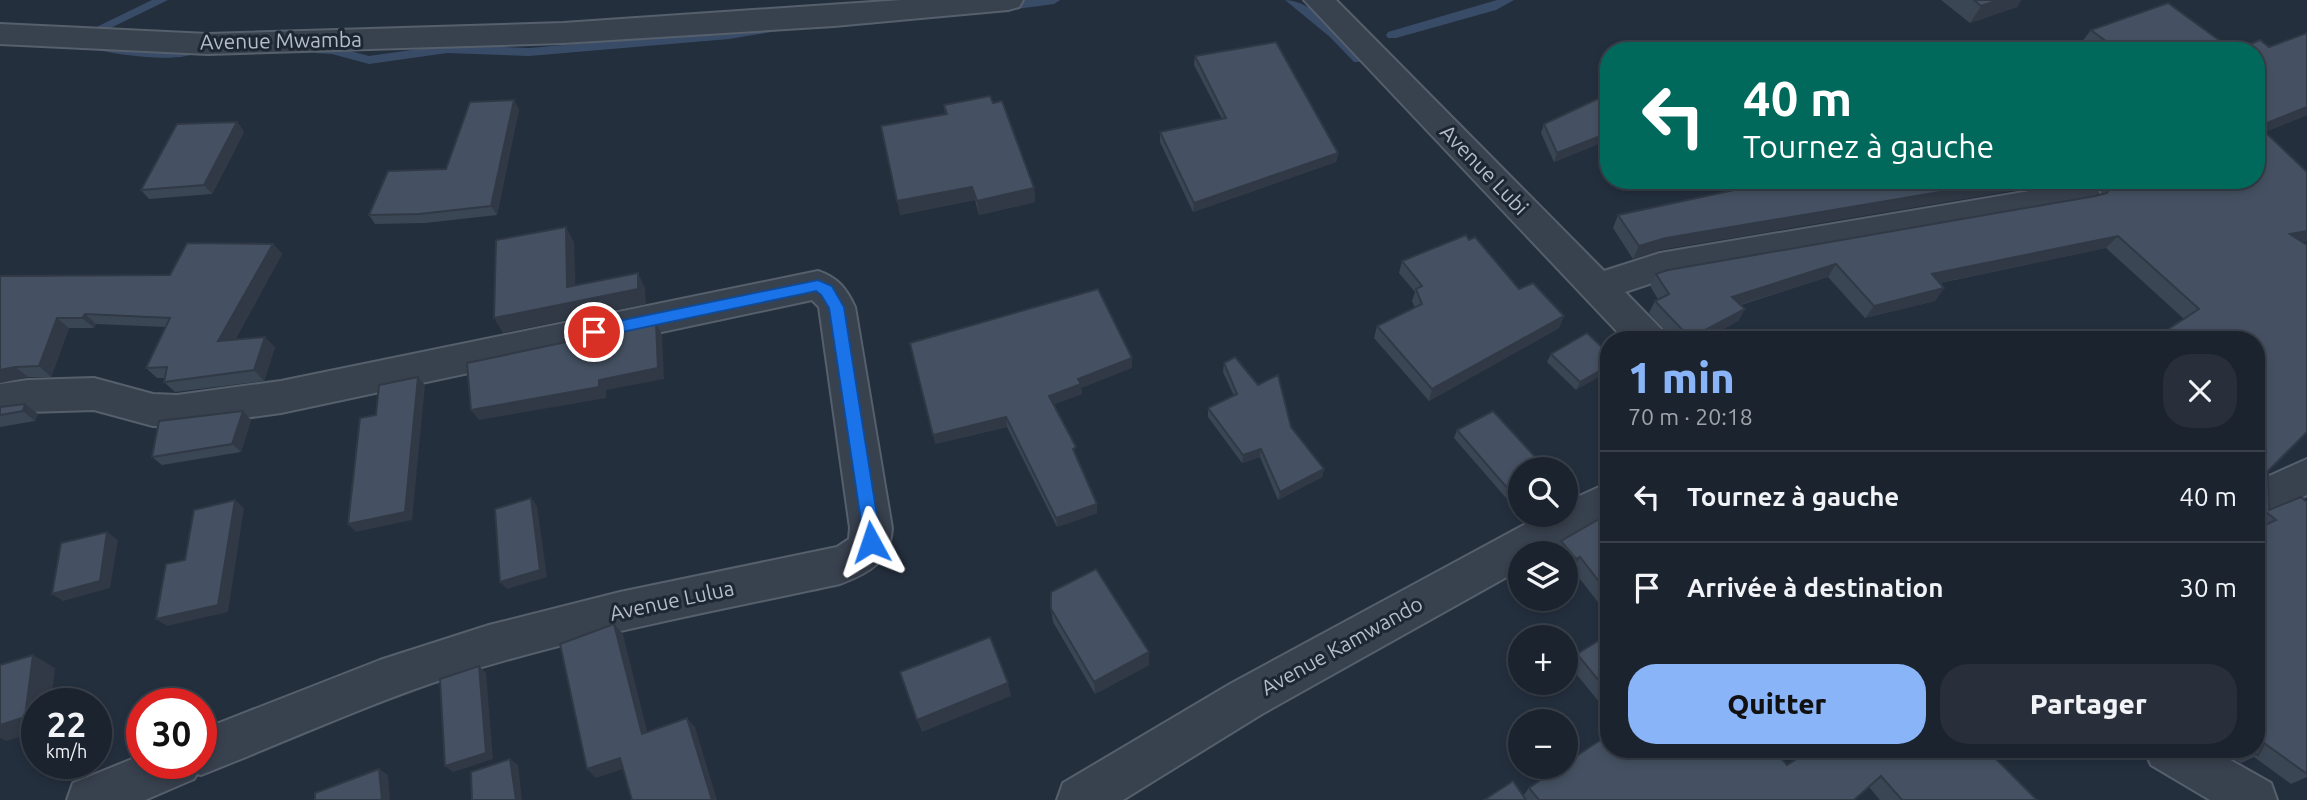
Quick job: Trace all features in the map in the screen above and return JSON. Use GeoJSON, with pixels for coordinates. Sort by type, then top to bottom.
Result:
{"type":"FeatureCollection","features":[{"type":"Feature","properties":{"kind":"street"},"geometry":{"type":"LineString","coordinates":[[563,33],[572,0]]}},
{"type":"Feature","properties":{"kind":"street","name":"Avenue Mwamba"},"geometry":{"type":"LineString","coordinates":[[0,34],[208,44],[563,33],[835,16],[1008,0]]}},
{"type":"Feature","properties":{"kind":"street","name":"Avenue Lubi"},"geometry":{"type":"LineString","coordinates":[[1319,0],[1640,331]]}},
{"type":"Feature","properties":{"kind":"street"},"geometry":{"type":"LineString","coordinates":[[1597,287],[1660,267],[2083,194]]}},
{"type":"Feature","properties":{"kind":"street","name":"Avenue Lulua"},"geometry":{"type":"LineString","coordinates":[[0,400],[38,395],[94,394],[153,410],[202,409],[281,397],[818,285],[832,296],[836,307],[871,528],[871,542],[866,553],[840,565],[584,620],[486,646],[323,702],[217,746]]}},
{"type":"Feature","properties":{"kind":"street"},"geometry":{"type":"LineString","coordinates":[[2265,497],[2307,475]]}},
{"type":"Feature","properties":{"kind":"street","name":"Avenue Kamwando"},"geometry":{"type":"LineString","coordinates":[[1080,800],[1246,699],[1600,504]]}},
{"type":"Feature","properties":{"kind":"street"},"geometry":{"type":"LineString","coordinates":[[2180,758],[2243,797]]}},
{"type":"Feature","properties":{"kind":"street"},"geometry":{"type":"LineString","coordinates":[[90,800],[140,779]]}},
{"type":"Feature","properties":{"kind":"building"},"geometry":{"type":"Polygon","coordinates":[[[1974,0],[1998,0],[1981,6],[1974,0]]]}},
{"type":"Feature","properties":{"kind":"building"},"geometry":{"type":"Polygon","coordinates":[[[2168,3],[2222,42],[2107,42],[2091,30],[2168,3]]]}},
{"type":"Feature","properties":{"kind":"building"},"geometry":{"type":"Polygon","coordinates":[[[2307,33],[2307,107],[2265,124],[2265,44],[2269,47],[2307,33]]]}},
{"type":"Feature","properties":{"kind":"building"},"geometry":{"type":"Polygon","coordinates":[[[1276,42],[1338,153],[1194,203],[1160,132],[1226,118],[1195,56],[1276,42]]]}},
{"type":"Feature","properties":{"kind":"building"},"geometry":{"type":"Polygon","coordinates":[[[990,96],[993,103],[1002,101],[1034,188],[977,201],[972,187],[897,201],[881,126],[947,114],[944,105],[990,96]]]}},
{"type":"Feature","properties":{"kind":"building"},"geometry":{"type":"Polygon","coordinates":[[[1600,98],[1600,136],[1557,153],[1544,124],[1600,98]]]}},
{"type":"Feature","properties":{"kind":"building"},"geometry":{"type":"Polygon","coordinates":[[[514,100],[491,206],[419,214],[369,215],[388,171],[446,169],[470,102],[514,100]]]}},
{"type":"Feature","properties":{"kind":"building"},"geometry":{"type":"Polygon","coordinates":[[[237,122],[204,185],[141,190],[177,124],[237,122]]]}},
{"type":"Feature","properties":{"kind":"building"},"geometry":{"type":"Polygon","coordinates":[[[2265,132],[2307,172],[2307,231],[2290,234],[2307,245],[2307,432],[2268,471],[2269,510],[2301,497],[2307,502],[2307,774],[2265,744],[2265,525],[2276,520],[2265,511],[2265,331],[2166,331],[2199,309],[2118,236],[1932,274],[1944,288],[1874,306],[1836,264],[1732,297],[1745,309],[1703,331],[1683,331],[1655,301],[1669,294],[1656,274],[1668,270],[2107,193],[2109,189],[2265,189],[2265,132]]]}},
{"type":"Feature","properties":{"kind":"building"},"geometry":{"type":"Polygon","coordinates":[[[1739,189],[1957,189],[1666,238],[1639,246],[1618,215],[1739,189]]]}},
{"type":"Feature","properties":{"kind":"building"},"geometry":{"type":"Polygon","coordinates":[[[566,227],[567,287],[638,273],[638,289],[494,318],[496,240],[566,227]]]}},
{"type":"Feature","properties":{"kind":"building"},"geometry":{"type":"Polygon","coordinates":[[[1466,235],[1469,240],[1475,237],[1519,289],[1533,283],[1564,316],[1432,389],[1377,326],[1422,304],[1416,289],[1422,286],[1402,261],[1466,235]]]}},
{"type":"Feature","properties":{"kind":"building"},"geometry":{"type":"Polygon","coordinates":[[[187,243],[273,244],[218,341],[265,337],[254,370],[164,382],[167,367],[146,368],[170,318],[85,314],[82,318],[57,318],[39,366],[0,370],[0,276],[170,275],[187,243]]]}},
{"type":"Feature","properties":{"kind":"building"},"geometry":{"type":"Polygon","coordinates":[[[1098,289],[1132,358],[1078,379],[1081,384],[1049,396],[1076,447],[1073,449],[1097,504],[1056,518],[1006,417],[933,435],[910,343],[1098,289]]]}},
{"type":"Feature","properties":{"kind":"building"},"geometry":{"type":"Polygon","coordinates":[[[656,323],[658,368],[599,380],[599,387],[471,410],[467,363],[656,323]]]}},
{"type":"Feature","properties":{"kind":"building"},"geometry":{"type":"Polygon","coordinates":[[[1587,333],[1600,345],[1600,371],[1580,382],[1551,354],[1587,333]]]}},
{"type":"Feature","properties":{"kind":"building"},"geometry":{"type":"Polygon","coordinates":[[[1235,357],[1258,385],[1278,375],[1291,427],[1324,469],[1280,492],[1261,449],[1243,455],[1208,408],[1237,394],[1224,363],[1235,357]]]}},
{"type":"Feature","properties":{"kind":"building"},"geometry":{"type":"Polygon","coordinates":[[[418,377],[405,512],[348,524],[360,418],[376,415],[379,385],[418,377]]]}},
{"type":"Feature","properties":{"kind":"building"},"geometry":{"type":"Polygon","coordinates":[[[25,404],[23,411],[0,415],[0,407],[25,404]]]}},
{"type":"Feature","properties":{"kind":"building"},"geometry":{"type":"Polygon","coordinates":[[[243,411],[232,444],[152,457],[159,421],[243,411]]]}},
{"type":"Feature","properties":{"kind":"building"},"geometry":{"type":"Polygon","coordinates":[[[1493,411],[1535,457],[1508,457],[1508,489],[1457,430],[1493,411]]]}},
{"type":"Feature","properties":{"kind":"building"},"geometry":{"type":"Polygon","coordinates":[[[531,498],[540,570],[500,582],[495,509],[531,498]]]}},
{"type":"Feature","properties":{"kind":"building"},"geometry":{"type":"Polygon","coordinates":[[[235,500],[218,605],[156,619],[166,564],[185,560],[194,510],[235,500]]]}},
{"type":"Feature","properties":{"kind":"building"},"geometry":{"type":"Polygon","coordinates":[[[1600,519],[1600,583],[1580,557],[1578,558],[1578,541],[1561,541],[1600,519]]]}},
{"type":"Feature","properties":{"kind":"building"},"geometry":{"type":"Polygon","coordinates":[[[107,532],[100,581],[52,594],[61,543],[107,532]]]}},
{"type":"Feature","properties":{"kind":"building"},"geometry":{"type":"Polygon","coordinates":[[[1096,569],[1149,652],[1094,682],[1051,609],[1051,592],[1096,569]]]}},
{"type":"Feature","properties":{"kind":"building"},"geometry":{"type":"Polygon","coordinates":[[[614,624],[642,734],[687,718],[712,800],[632,800],[620,758],[587,769],[560,644],[614,624]]]}},
{"type":"Feature","properties":{"kind":"building"},"geometry":{"type":"Polygon","coordinates":[[[990,637],[1008,683],[917,720],[900,672],[990,637]]]}},
{"type":"Feature","properties":{"kind":"building"},"geometry":{"type":"Polygon","coordinates":[[[1600,640],[1600,682],[1578,653],[1600,640]]]}},
{"type":"Feature","properties":{"kind":"building"},"geometry":{"type":"Polygon","coordinates":[[[33,655],[29,688],[21,688],[21,718],[0,725],[0,665],[33,655]]]}},
{"type":"Feature","properties":{"kind":"building"},"geometry":{"type":"Polygon","coordinates":[[[479,666],[486,753],[445,766],[440,679],[479,666]]]}},
{"type":"Feature","properties":{"kind":"building"},"geometry":{"type":"Polygon","coordinates":[[[1600,740],[1600,758],[1781,758],[1787,765],[1798,758],[1995,758],[2037,800],[1902,800],[1881,776],[1854,800],[1539,800],[1529,788],[1542,779],[1578,779],[1578,755],[1600,740]]]}},
{"type":"Feature","properties":{"kind":"building"},"geometry":{"type":"Polygon","coordinates":[[[510,759],[516,800],[472,800],[471,772],[510,759]]]}},
{"type":"Feature","properties":{"kind":"building"},"geometry":{"type":"Polygon","coordinates":[[[379,769],[382,800],[315,800],[315,793],[379,769]]]}},
{"type":"Feature","properties":{"kind":"building"},"geometry":{"type":"Polygon","coordinates":[[[1513,781],[1526,800],[1484,800],[1513,781]]]}},
{"type":"Feature","properties":{"kind":"waterway"},"geometry":{"type":"LineString","coordinates":[[82,37],[162,0]]}},
{"type":"Feature","properties":{"kind":"waterway"},"geometry":{"type":"LineString","coordinates":[[1000,7],[1054,0]]}},
{"type":"Feature","properties":{"kind":"waterway"},"geometry":{"type":"LineString","coordinates":[[1291,0],[1334,34],[1359,59]]}},
{"type":"Feature","properties":{"kind":"waterway"},"geometry":{"type":"LineString","coordinates":[[1392,35],[1508,0]]}},
{"type":"Feature","properties":{"kind":"waterway"},"geometry":{"type":"LineString","coordinates":[[316,49],[332,50],[369,60],[447,49],[529,52],[729,35],[773,28]]}},
{"type":"Feature","properties":{"kind":"waterway"},"geometry":{"type":"LineString","coordinates":[[103,47],[150,53],[192,51]]}},
{"type":"Feature","properties":{"kind":"route"},"geometry":{"type":"LineString","coordinates":[[594,332],[818,285],[827,290],[836,307],[871,542]]}}]}
